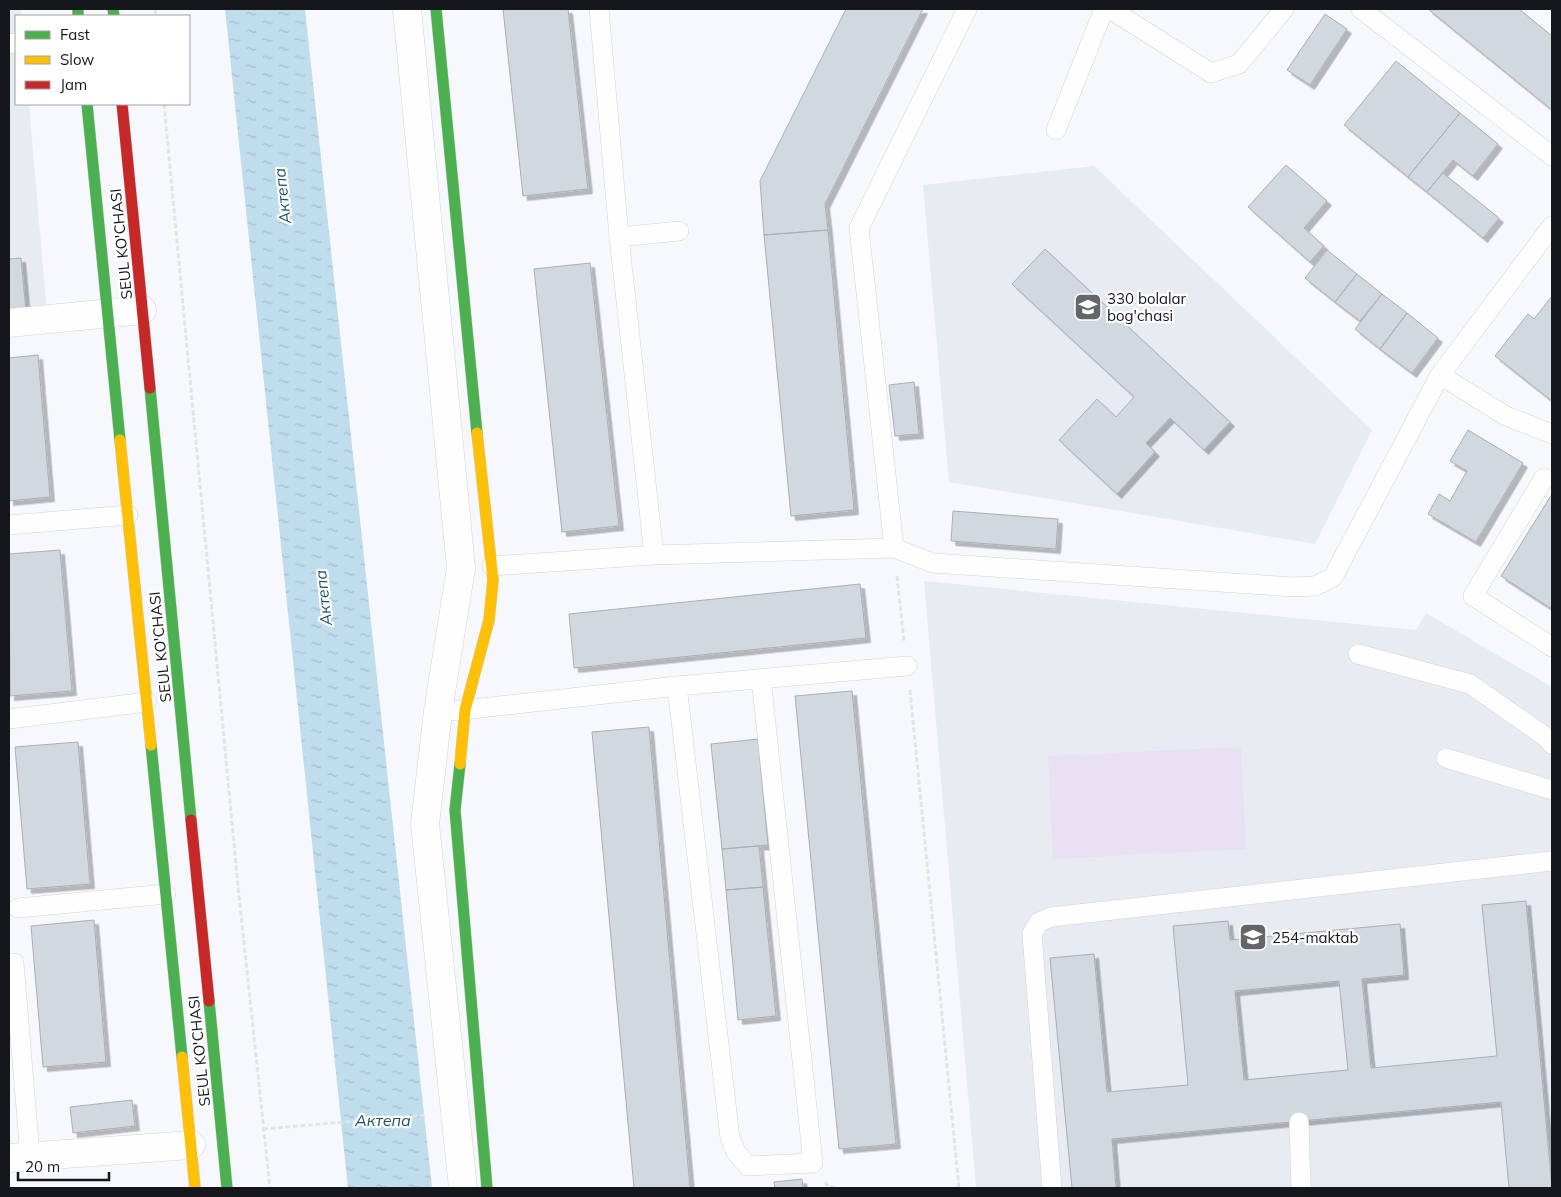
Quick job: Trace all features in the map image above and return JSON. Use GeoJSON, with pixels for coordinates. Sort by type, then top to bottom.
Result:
{"type":"FeatureCollection","features":[{"type":"Feature","properties":{"kind":"main road"},"geometry":{"type":"LineString","coordinates":[[436,9],[458,251],[492,566],[492,607],[465,710],[455,810],[487,1188]]}},
{"type":"Feature","properties":{"kind":"main road","name":"SEUL KO'CHASI"},"geometry":{"type":"LineString","coordinates":[[87,105],[195,1188]]}},
{"type":"Feature","properties":{"kind":"main road","name":"SEUL KO'CHASI"},"geometry":{"type":"LineString","coordinates":[[122,105],[227,1188]]}},
{"type":"Feature","properties":{"kind":"street"},"geometry":{"type":"LineString","coordinates":[[407,9],[461,568],[438,711],[425,824],[463,1188]]}},
{"type":"Feature","properties":{"kind":"street"},"geometry":{"type":"LineString","coordinates":[[9,324],[142,310]]}},
{"type":"Feature","properties":{"kind":"street"},"geometry":{"type":"LineString","coordinates":[[20,1157],[191,1145]]}},
{"type":"Feature","properties":{"kind":"lane"},"geometry":{"type":"LineString","coordinates":[[599,9],[619,237],[654,554]]}},
{"type":"Feature","properties":{"kind":"lane"},"geometry":{"type":"LineString","coordinates":[[894,548],[859,228],[967,9]]}},
{"type":"Feature","properties":{"kind":"lane"},"geometry":{"type":"LineString","coordinates":[[1056,130],[1104,9]]}},
{"type":"Feature","properties":{"kind":"lane"},"geometry":{"type":"LineString","coordinates":[[1110,9],[1211,73],[1239,64],[1284,9]]}},
{"type":"Feature","properties":{"kind":"lane"},"geometry":{"type":"LineString","coordinates":[[1361,9],[1552,156]]}},
{"type":"Feature","properties":{"kind":"lane"},"geometry":{"type":"LineString","coordinates":[[492,566],[654,554],[894,548],[933,563],[1293,587],[1315,586],[1333,577],[1440,375],[1552,226]]}},
{"type":"Feature","properties":{"kind":"lane"},"geometry":{"type":"LineString","coordinates":[[619,237],[679,231]]}},
{"type":"Feature","properties":{"kind":"lane"},"geometry":{"type":"LineString","coordinates":[[1440,375],[1506,416],[1552,434]]}},
{"type":"Feature","properties":{"kind":"lane"},"geometry":{"type":"LineString","coordinates":[[1544,478],[1473,596],[1552,647]]}},
{"type":"Feature","properties":{"kind":"lane"},"geometry":{"type":"LineString","coordinates":[[9,525],[128,515]]}},
{"type":"Feature","properties":{"kind":"lane"},"geometry":{"type":"LineString","coordinates":[[1358,654],[1470,684],[1546,736],[1552,744]]}},
{"type":"Feature","properties":{"kind":"lane"},"geometry":{"type":"LineString","coordinates":[[438,711],[465,710],[677,686],[907,666]]}},
{"type":"Feature","properties":{"kind":"lane"},"geometry":{"type":"LineString","coordinates":[[677,686],[730,1138],[736,1152],[748,1166],[813,1163],[761,678]]}},
{"type":"Feature","properties":{"kind":"lane"},"geometry":{"type":"LineString","coordinates":[[9,720],[147,702]]}},
{"type":"Feature","properties":{"kind":"lane"},"geometry":{"type":"LineString","coordinates":[[1446,758],[1552,790]]}},
{"type":"Feature","properties":{"kind":"lane"},"geometry":{"type":"LineString","coordinates":[[1052,1188],[1032,934],[1039,922],[1051,917],[1552,861]]}},
{"type":"Feature","properties":{"kind":"lane"},"geometry":{"type":"LineString","coordinates":[[18,908],[166,894]]}},
{"type":"Feature","properties":{"kind":"lane"},"geometry":{"type":"LineString","coordinates":[[14,963],[20,1157]]}},
{"type":"Feature","properties":{"kind":"lane"},"geometry":{"type":"LineString","coordinates":[[1299,1122],[1301,1188]]}},
{"type":"Feature","properties":{"kind":"path"},"geometry":{"type":"LineString","coordinates":[[164,105],[270,1188]]}},
{"type":"Feature","properties":{"kind":"path"},"geometry":{"type":"LineString","coordinates":[[894,548],[958,1188]]}},
{"type":"Feature","properties":{"kind":"path"},"geometry":{"type":"LineString","coordinates":[[263,1129],[437,1114]]}},
{"type":"Feature","properties":{"kind":"shaded area"},"geometry":{"type":"Polygon","coordinates":[[[9,9],[21,9],[22,15],[15,15],[15,105],[29,105],[47,314],[9,317],[9,9]]]}},
{"type":"Feature","properties":{"kind":"shaded area","name":"330 bolalar bog'chasi"},"geometry":{"type":"Polygon","coordinates":[[[1094,166],[1372,430],[1315,544],[949,482],[923,185],[1094,166]]]}},
{"type":"Feature","properties":{"kind":"shaded area","name":"254-maktab"},"geometry":{"type":"Polygon","coordinates":[[[924,581],[1416,630],[1426,613],[1552,687],[1552,1188],[976,1188],[924,581]]]}},
{"type":"Feature","properties":{"kind":"shaded area"},"geometry":{"type":"Polygon","coordinates":[[[1241,747],[1246,849],[1053,859],[1048,756],[1241,747]]]}},
{"type":"Feature","properties":{"kind":"water","name":"Актепа"},"geometry":{"type":"Polygon","coordinates":[[[225,9],[305,9],[432,1188],[348,1188],[225,9]]]}},
{"type":"Feature","properties":{"kind":"building"},"geometry":{"type":"Polygon","coordinates":[[[503,9],[568,9],[588,189],[523,196],[503,9]]]}},
{"type":"Feature","properties":{"kind":"building"},"geometry":{"type":"Polygon","coordinates":[[[846,9],[923,9],[825,204],[828,230],[764,235],[760,181],[846,9]]]}},
{"type":"Feature","properties":{"kind":"building"},"geometry":{"type":"Polygon","coordinates":[[[1428,9],[1519,9],[1552,36],[1552,110],[1428,9]]]}},
{"type":"Feature","properties":{"kind":"building"},"geometry":{"type":"Polygon","coordinates":[[[1325,14],[1347,29],[1310,85],[1287,70],[1325,14]]]}},
{"type":"Feature","properties":{"kind":"building"},"geometry":{"type":"Polygon","coordinates":[[[1396,61],[1460,113],[1408,177],[1344,125],[1396,61]]]}},
{"type":"Feature","properties":{"kind":"building"},"geometry":{"type":"Polygon","coordinates":[[[1460,113],[1498,144],[1473,176],[1453,160],[1427,192],[1408,177],[1460,113]]]}},
{"type":"Feature","properties":{"kind":"building"},"geometry":{"type":"Polygon","coordinates":[[[1286,165],[1327,201],[1304,228],[1324,246],[1310,262],[1248,207],[1286,165]]]}},
{"type":"Feature","properties":{"kind":"building"},"geometry":{"type":"Polygon","coordinates":[[[1443,173],[1499,218],[1483,238],[1427,192],[1443,173]]]}},
{"type":"Feature","properties":{"kind":"building"},"geometry":{"type":"Polygon","coordinates":[[[828,230],[854,510],[791,516],[764,235],[828,230]]]}},
{"type":"Feature","properties":{"kind":"building"},"geometry":{"type":"Polygon","coordinates":[[[1045,249],[1230,422],[1204,450],[1170,418],[1146,443],[1155,452],[1117,494],[1059,440],[1097,399],[1116,417],[1134,397],[1012,284],[1045,249]]]}},
{"type":"Feature","properties":{"kind":"building"},"geometry":{"type":"Polygon","coordinates":[[[1327,250],[1357,274],[1335,302],[1305,278],[1327,250]]]}},
{"type":"Feature","properties":{"kind":"building"},"geometry":{"type":"Polygon","coordinates":[[[21,258],[26,312],[9,314],[9,259],[21,258]]]}},
{"type":"Feature","properties":{"kind":"building"},"geometry":{"type":"Polygon","coordinates":[[[590,263],[619,526],[562,532],[534,269],[590,263]]]}},
{"type":"Feature","properties":{"kind":"building"},"geometry":{"type":"Polygon","coordinates":[[[1357,274],[1382,294],[1360,321],[1335,302],[1357,274]]]}},
{"type":"Feature","properties":{"kind":"building"},"geometry":{"type":"Polygon","coordinates":[[[1382,294],[1407,313],[1380,349],[1355,329],[1382,294]]]}},
{"type":"Feature","properties":{"kind":"building"},"geometry":{"type":"Polygon","coordinates":[[[1552,296],[1552,401],[1495,356],[1528,314],[1534,319],[1552,296]]]}},
{"type":"Feature","properties":{"kind":"building"},"geometry":{"type":"Polygon","coordinates":[[[1407,313],[1438,338],[1412,373],[1380,349],[1407,313]]]}},
{"type":"Feature","properties":{"kind":"building"},"geometry":{"type":"Polygon","coordinates":[[[38,355],[50,497],[9,501],[9,358],[38,355]]]}},
{"type":"Feature","properties":{"kind":"building"},"geometry":{"type":"Polygon","coordinates":[[[914,382],[919,434],[895,436],[889,385],[914,382]]]}},
{"type":"Feature","properties":{"kind":"building"},"geometry":{"type":"Polygon","coordinates":[[[1468,430],[1523,463],[1476,542],[1428,514],[1439,494],[1450,501],[1467,471],[1450,461],[1468,430]]]}},
{"type":"Feature","properties":{"kind":"building"},"geometry":{"type":"Polygon","coordinates":[[[1552,494],[1552,609],[1501,576],[1552,494]]]}},
{"type":"Feature","properties":{"kind":"building"},"geometry":{"type":"Polygon","coordinates":[[[953,511],[1058,519],[1056,549],[951,541],[953,511]]]}},
{"type":"Feature","properties":{"kind":"building"},"geometry":{"type":"Polygon","coordinates":[[[60,550],[72,691],[10,696],[9,554],[60,550]]]}},
{"type":"Feature","properties":{"kind":"building"},"geometry":{"type":"Polygon","coordinates":[[[860,584],[866,638],[574,668],[569,614],[860,584]]]}},
{"type":"Feature","properties":{"kind":"building"},"geometry":{"type":"Polygon","coordinates":[[[852,691],[896,1144],[839,1149],[795,696],[852,691]]]}},
{"type":"Feature","properties":{"kind":"building"},"geometry":{"type":"Polygon","coordinates":[[[649,727],[690,1188],[634,1188],[592,732],[649,727]]]}},
{"type":"Feature","properties":{"kind":"building"},"geometry":{"type":"Polygon","coordinates":[[[758,739],[768,845],[722,849],[711,744],[758,739]]]}},
{"type":"Feature","properties":{"kind":"building"},"geometry":{"type":"Polygon","coordinates":[[[78,742],[90,884],[27,889],[15,747],[78,742]]]}},
{"type":"Feature","properties":{"kind":"building"},"geometry":{"type":"Polygon","coordinates":[[[759,846],[763,887],[726,890],[722,849],[759,846]]]}},
{"type":"Feature","properties":{"kind":"building"},"geometry":{"type":"Polygon","coordinates":[[[763,887],[776,1016],[738,1020],[726,890],[763,887]]]}},
{"type":"Feature","properties":{"kind":"building"},"geometry":{"type":"Polygon","coordinates":[[[1526,901],[1552,1188],[1509,1188],[1501,1102],[1112,1139],[1116,1188],[1072,1188],[1050,958],[1094,954],[1107,1092],[1188,1085],[1173,926],[1228,921],[1230,940],[1400,924],[1404,975],[1362,979],[1371,1068],[1497,1056],[1482,905],[1526,901]],[[1339,981],[1235,991],[1244,1080],[1348,1070],[1339,981]]]}},
{"type":"Feature","properties":{"kind":"building"},"geometry":{"type":"Polygon","coordinates":[[[94,920],[106,1062],[43,1067],[31,926],[94,920]]]}},
{"type":"Feature","properties":{"kind":"building"},"geometry":{"type":"Polygon","coordinates":[[[132,1100],[135,1126],[73,1133],[70,1107],[132,1100]]]}},
{"type":"Feature","properties":{"kind":"building"},"geometry":{"type":"Polygon","coordinates":[[[802,1179],[803,1188],[775,1188],[774,1182],[802,1179]]]}},
{"type":"Feature","properties":{"kind":"traffic: fast"},"geometry":{"type":"LineString","coordinates":[[78,9],[78,15]]}},
{"type":"Feature","properties":{"kind":"traffic: fast"},"geometry":{"type":"LineString","coordinates":[[113,9],[114,15]]}},
{"type":"Feature","properties":{"kind":"traffic: fast"},"geometry":{"type":"LineString","coordinates":[[436,9],[477,433]]}},
{"type":"Feature","properties":{"kind":"traffic: fast"},"geometry":{"type":"LineString","coordinates":[[87,105],[120,440]]}},
{"type":"Feature","properties":{"kind":"traffic: fast"},"geometry":{"type":"LineString","coordinates":[[150,388],[191,820]]}},
{"type":"Feature","properties":{"kind":"traffic: fast"},"geometry":{"type":"LineString","coordinates":[[151,745],[182,1057]]}},
{"type":"Feature","properties":{"kind":"traffic: fast"},"geometry":{"type":"LineString","coordinates":[[460,764],[455,810],[487,1188]]}},
{"type":"Feature","properties":{"kind":"traffic: fast"},"geometry":{"type":"LineString","coordinates":[[209,1001],[227,1188]]}},
{"type":"Feature","properties":{"kind":"traffic: slow"},"geometry":{"type":"LineString","coordinates":[[460,764],[465,710],[489,620],[493,580],[477,433]]}},
{"type":"Feature","properties":{"kind":"traffic: slow"},"geometry":{"type":"LineString","coordinates":[[120,440],[151,745]]}},
{"type":"Feature","properties":{"kind":"traffic: slow"},"geometry":{"type":"LineString","coordinates":[[182,1057],[195,1188]]}},
{"type":"Feature","properties":{"kind":"traffic: jam"},"geometry":{"type":"LineString","coordinates":[[122,105],[150,388]]}},
{"type":"Feature","properties":{"kind":"traffic: jam"},"geometry":{"type":"LineString","coordinates":[[191,820],[209,1001]]}},
{"type":"Feature","properties":{"kind":"place","name":"330 bolalar bog'chasi"},"geometry":{"type":"Point","coordinates":[1088,307]}},
{"type":"Feature","properties":{"kind":"place","name":"254-maktab"},"geometry":{"type":"Point","coordinates":[1253,937]}}]}
